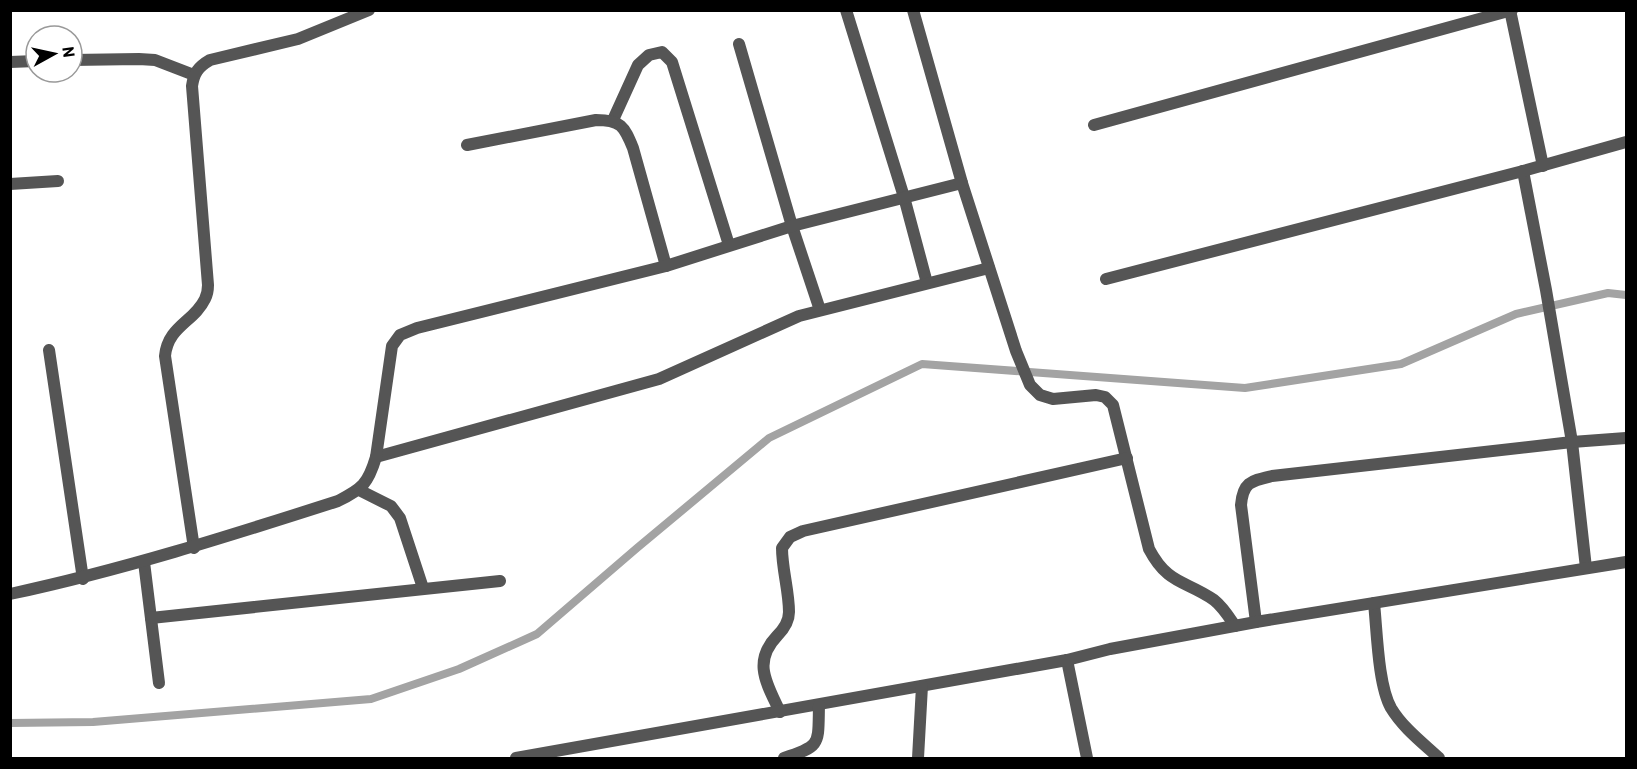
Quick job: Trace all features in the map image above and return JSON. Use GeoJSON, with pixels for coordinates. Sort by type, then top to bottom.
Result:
{"type":"FeatureCollection","features":[{"type":"Feature","properties":{"kind":"street"},"geometry":{"type":"LineString","coordinates":[[194,548],[165,356],[166,346],[172,334],[206,298],[208,285],[192,86],[194,75],[200,66],[210,60],[298,39],[345,15],[369,10]]}},
{"type":"Feature","properties":{"kind":"street"},"geometry":{"type":"LineString","coordinates":[[846,10],[904,196],[927,284]]}},
{"type":"Feature","properties":{"kind":"street"},"geometry":{"type":"LineString","coordinates":[[913,10],[962,183],[1016,351],[1030,385],[1040,395],[1053,399],[1096,395],[1105,396],[1113,405],[1149,549],[1158,565],[1168,575],[1213,600],[1223,608],[1235,626]]}},
{"type":"Feature","properties":{"kind":"street"},"geometry":{"type":"LineString","coordinates":[[1094,125],[1510,11],[1543,166]]}},
{"type":"Feature","properties":{"kind":"street"},"geometry":{"type":"LineString","coordinates":[[739,44],[792,226],[820,310]]}},
{"type":"Feature","properties":{"kind":"street"},"geometry":{"type":"LineString","coordinates":[[613,120],[638,65],[649,55],[662,52],[672,62],[729,245]]}},
{"type":"Feature","properties":{"kind":"street"},"geometry":{"type":"LineString","coordinates":[[84,60],[155,60],[194,75]]}},
{"type":"Feature","properties":{"kind":"street"},"geometry":{"type":"LineString","coordinates":[[467,145],[596,120],[613,120],[626,131],[633,148],[666,266]]}},
{"type":"Feature","properties":{"kind":"street"},"geometry":{"type":"LineString","coordinates":[[1106,279],[1543,166],[1626,142]]}},
{"type":"Feature","properties":{"kind":"street"},"geometry":{"type":"LineString","coordinates":[[1523,171],[1572,442],[1586,568]]}},
{"type":"Feature","properties":{"kind":"street"},"geometry":{"type":"LineString","coordinates":[[10,184],[58,181]]}},
{"type":"Feature","properties":{"kind":"street"},"geometry":{"type":"LineString","coordinates":[[10,594],[84,579],[194,548],[338,501],[359,490],[371,473],[376,457],[392,346],[400,335],[417,328],[666,266],[792,226],[962,183]]}},
{"type":"Feature","properties":{"kind":"street"},"geometry":{"type":"LineString","coordinates":[[376,457],[659,380],[799,316],[989,268]]}},
{"type":"Feature","properties":{"kind":"street"},"geometry":{"type":"LineString","coordinates":[[49,350],[84,579]]}},
{"type":"Feature","properties":{"kind":"street"},"geometry":{"type":"LineString","coordinates":[[1256,622],[1241,505],[1242,492],[1249,482],[1272,476],[1626,438]]}},
{"type":"Feature","properties":{"kind":"street"},"geometry":{"type":"LineString","coordinates":[[780,712],[765,680],[763,660],[769,644],[784,629],[789,614],[782,548],[790,537],[803,531],[1127,458]]}},
{"type":"Feature","properties":{"kind":"street"},"geometry":{"type":"LineString","coordinates":[[359,490],[391,506],[400,518],[423,588]]}},
{"type":"Feature","properties":{"kind":"street"},"geometry":{"type":"LineString","coordinates":[[144,562],[159,683]]}},
{"type":"Feature","properties":{"kind":"street"},"geometry":{"type":"LineString","coordinates":[[516,759],[1067,660],[1110,649],[1256,622],[1626,562]]}},
{"type":"Feature","properties":{"kind":"street"},"geometry":{"type":"LineString","coordinates":[[151,618],[500,581]]}},
{"type":"Feature","properties":{"kind":"street"},"geometry":{"type":"LineString","coordinates":[[1374,603],[1384,688],[1390,707],[1401,722],[1439,759]]}},
{"type":"Feature","properties":{"kind":"street"},"geometry":{"type":"LineString","coordinates":[[1067,660],[1087,759]]}},
{"type":"Feature","properties":{"kind":"street"},"geometry":{"type":"LineString","coordinates":[[918,759],[922,686]]}},
{"type":"Feature","properties":{"kind":"street"},"geometry":{"type":"LineString","coordinates":[[784,759],[810,750],[818,738],[819,705]]}},
{"type":"Feature","properties":{"kind":"waterway"},"geometry":{"type":"LineString","coordinates":[[10,723],[93,722],[371,699],[459,669],[537,634],[769,438],[922,364],[1245,388],[1401,364],[1516,314],[1608,293],[1626,295]]}}]}
